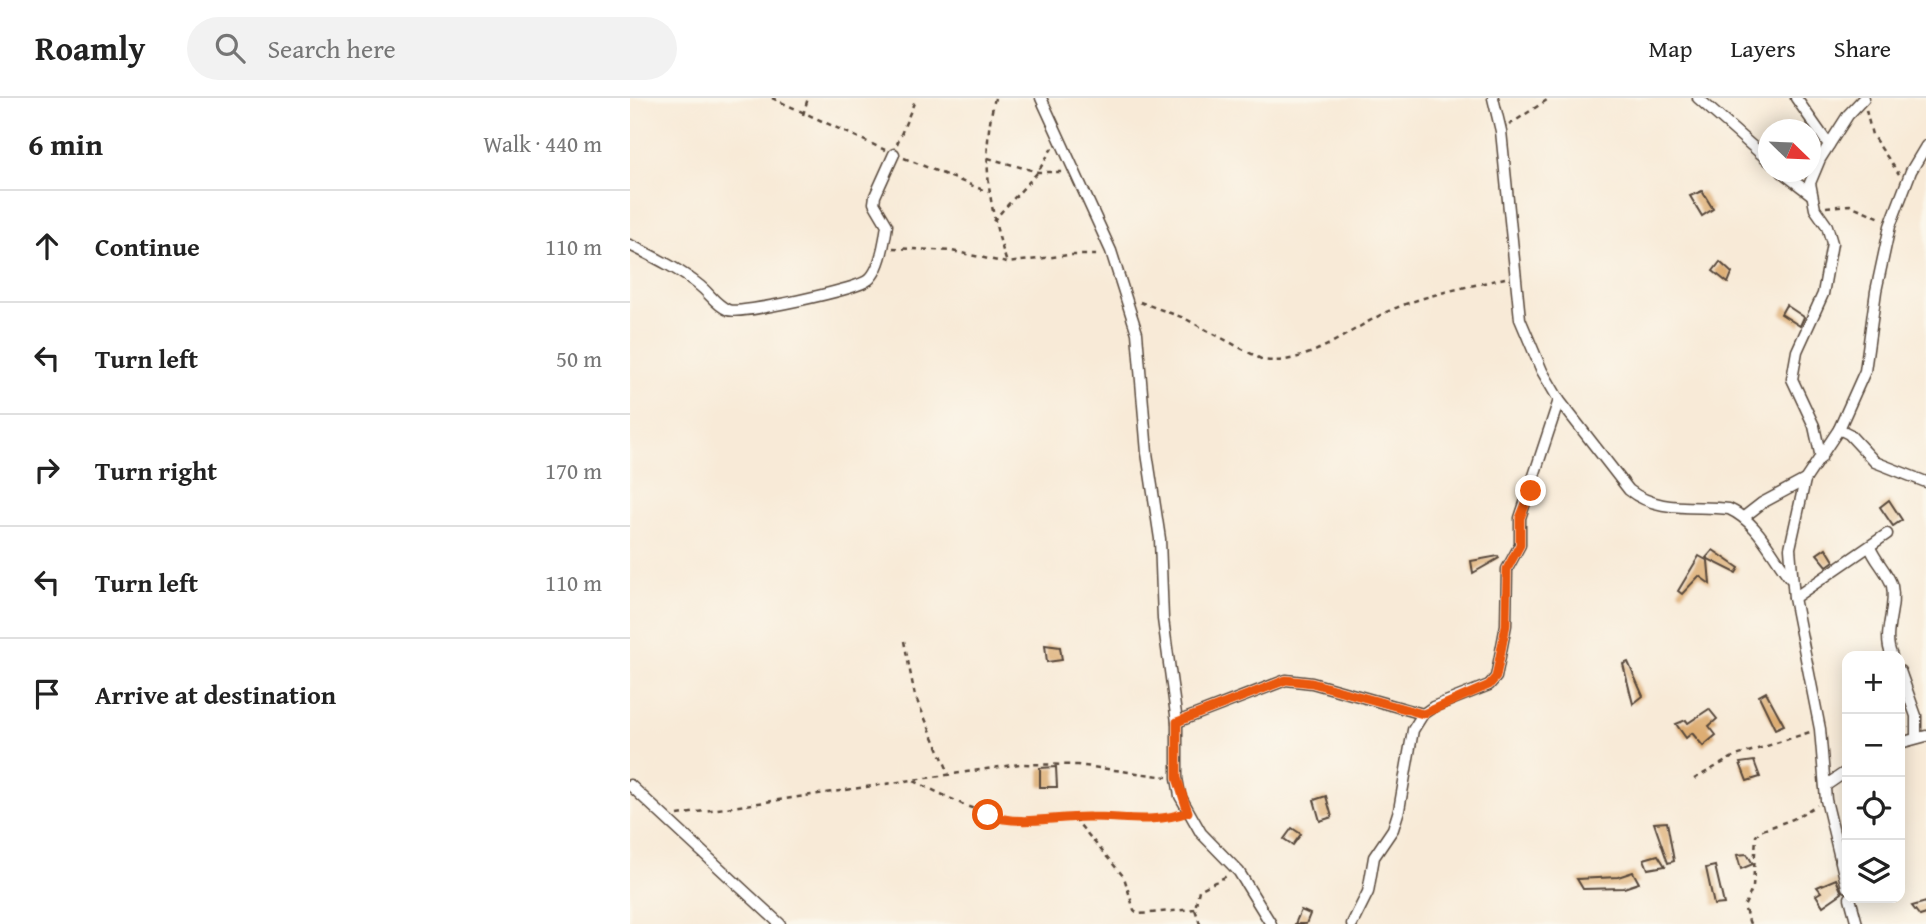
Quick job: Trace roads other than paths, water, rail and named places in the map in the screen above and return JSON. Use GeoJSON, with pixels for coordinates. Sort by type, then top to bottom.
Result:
{"type":"FeatureCollection","features":[{"type":"Feature","properties":{"kind":"street"},"geometry":{"type":"LineString","coordinates":[[1041,98],[1111,251],[1128,300],[1140,359],[1147,453],[1160,539],[1164,619],[1177,722],[1177,778],[1188,812],[1201,833],[1239,872],[1271,924]]}},
{"type":"Feature","properties":{"kind":"street"},"geometry":{"type":"LineString","coordinates":[[1493,98],[1501,131],[1520,319],[1542,371],[1559,400],[1629,490],[1643,501],[1668,506],[1729,509],[1754,526],[1791,578]]}},
{"type":"Feature","properties":{"kind":"street"},"geometry":{"type":"LineString","coordinates":[[1698,98],[1758,151]]}},
{"type":"Feature","properties":{"kind":"street"},"geometry":{"type":"LineString","coordinates":[[1796,98],[1829,145]]}},
{"type":"Feature","properties":{"kind":"street"},"geometry":{"type":"LineString","coordinates":[[1821,458],[1814,426],[1791,379],[1797,351],[1823,294],[1832,243],[1827,226],[1815,209],[1810,183],[1848,115],[1865,102]]}},
{"type":"Feature","properties":{"kind":"street"},"geometry":{"type":"LineString","coordinates":[[1842,866],[1826,800],[1820,729],[1794,598],[1790,548],[1805,480],[1839,429],[1869,356],[1872,317],[1890,226],[1906,182],[1926,146]]}},
{"type":"Feature","properties":{"kind":"street"},"geometry":{"type":"LineString","coordinates":[[630,245],[689,278],[720,306],[734,312],[819,297],[858,285],[871,277],[882,248],[887,225],[874,203],[894,154]]}},
{"type":"Feature","properties":{"kind":"street"},"geometry":{"type":"LineString","coordinates":[[1795,182],[1812,195]]}},
{"type":"Feature","properties":{"kind":"street"},"geometry":{"type":"LineString","coordinates":[[1352,924],[1368,892],[1374,857],[1393,828],[1402,797],[1413,730],[1423,714],[1489,685],[1496,677],[1506,625],[1507,569],[1520,545],[1520,518],[1559,400]]}},
{"type":"Feature","properties":{"kind":"street"},"geometry":{"type":"LineString","coordinates":[[1839,429],[1849,434],[1875,461],[1926,482]]}},
{"type":"Feature","properties":{"kind":"street"},"geometry":{"type":"LineString","coordinates":[[1744,517],[1762,503],[1805,480]]}},
{"type":"Feature","properties":{"kind":"street"},"geometry":{"type":"LineString","coordinates":[[1794,598],[1888,534]]}},
{"type":"Feature","properties":{"kind":"street"},"geometry":{"type":"LineString","coordinates":[[1870,547],[1892,587],[1892,614],[1887,636],[1891,651]]}},
{"type":"Feature","properties":{"kind":"street"},"geometry":{"type":"LineString","coordinates":[[1177,722],[1286,680],[1312,683],[1423,714]]}},
{"type":"Feature","properties":{"kind":"street"},"geometry":{"type":"LineString","coordinates":[[1905,685],[1921,737]]}},
{"type":"Feature","properties":{"kind":"street"},"geometry":{"type":"LineString","coordinates":[[1825,786],[1842,774]]}},
{"type":"Feature","properties":{"kind":"street"},"geometry":{"type":"LineString","coordinates":[[630,785],[780,924]]}},
{"type":"Feature","properties":{"kind":"street"},"geometry":{"type":"LineString","coordinates":[[1851,903],[1857,924]]}}]}
